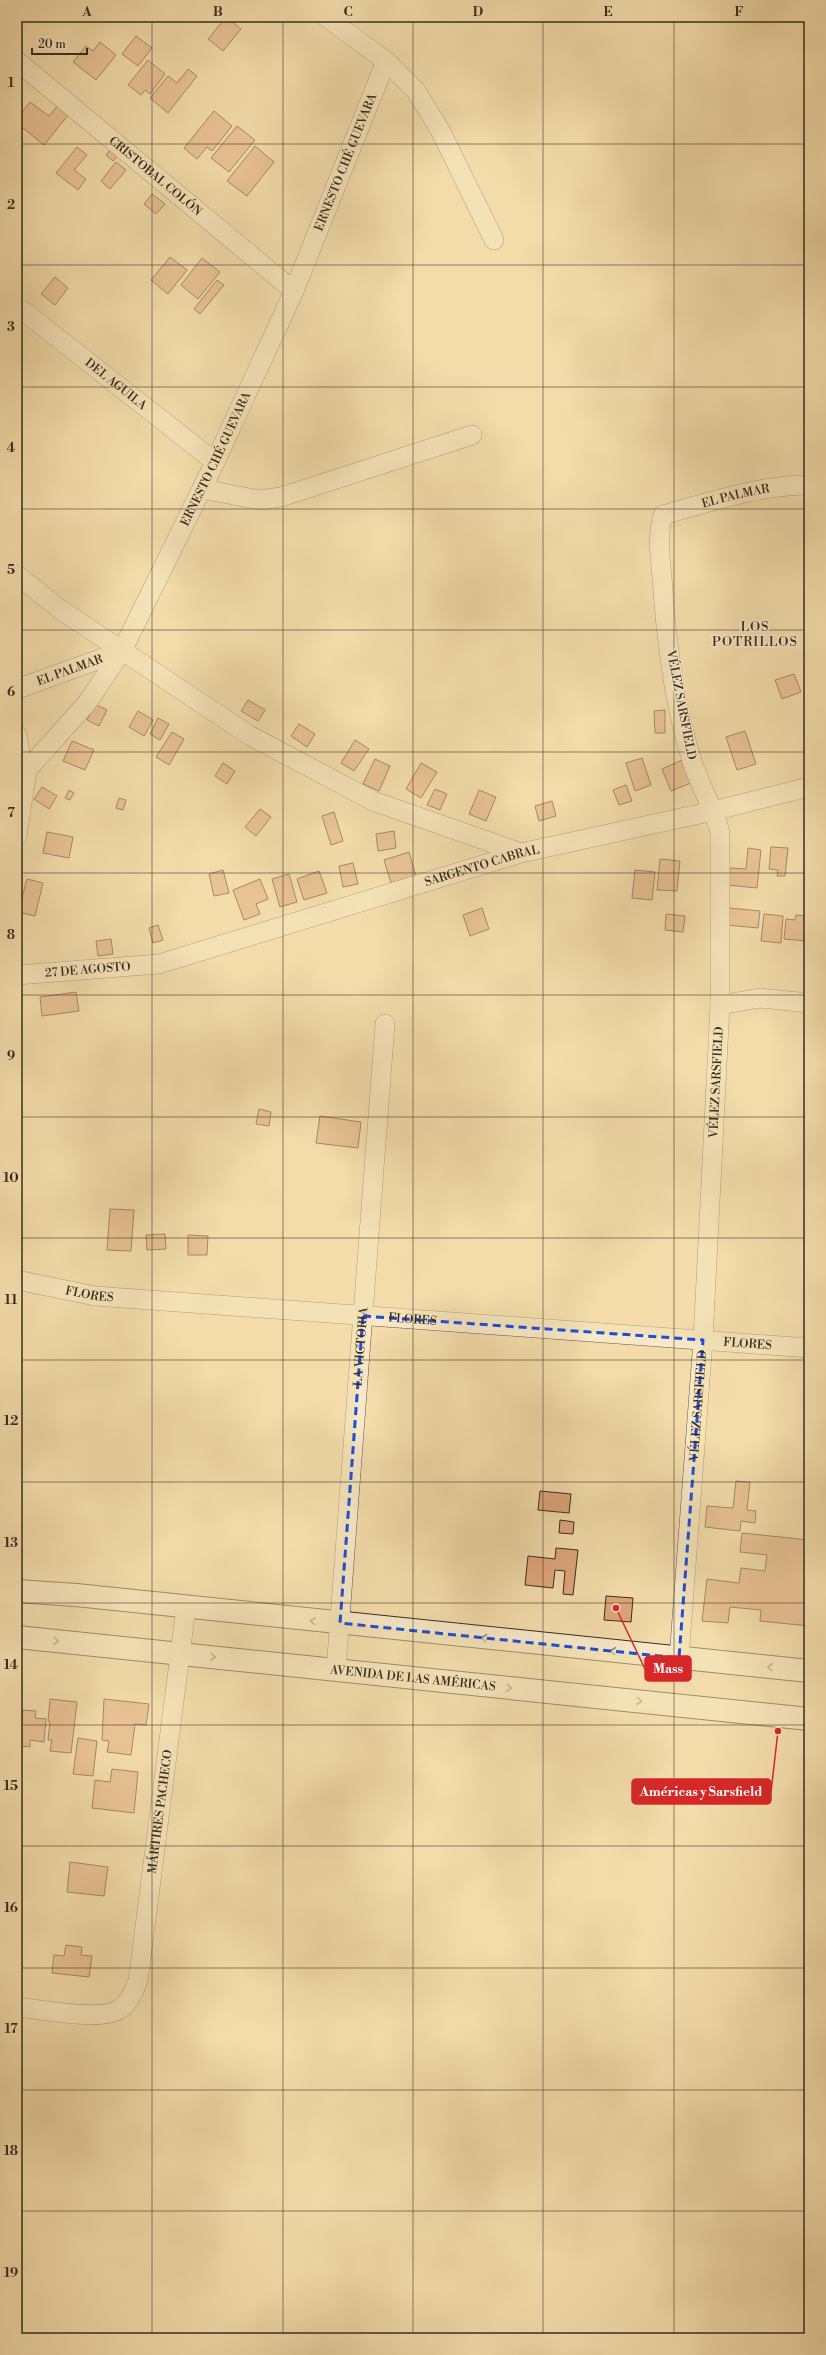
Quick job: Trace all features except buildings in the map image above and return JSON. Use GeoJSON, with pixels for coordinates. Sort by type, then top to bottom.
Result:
{"type":"FeatureCollection","features":[{"type":"Feature","properties":{"kind":"main road"},"geometry":{"type":"LineString","coordinates":[[17,1591],[809,1671]]}},
{"type":"Feature","properties":{"kind":"main road","name":"AVENIDA DE LAS AMÉRICAS"},"geometry":{"type":"LineString","coordinates":[[17,1637],[809,1719]]}},
{"type":"Feature","properties":{"kind":"street"},"geometry":{"type":"LineString","coordinates":[[326,17],[386,61],[416,91],[440,130],[494,240]]}},
{"type":"Feature","properties":{"kind":"street","name":"CRISTOBAL COLÓN"},"geometry":{"type":"LineString","coordinates":[[17,61],[294,291]]}},
{"type":"Feature","properties":{"kind":"street","name":"ERNESTO CHÉ GUEVARA"},"geometry":{"type":"LineString","coordinates":[[17,836],[26,770],[87,703],[122,651],[215,462],[294,291],[386,61]]}},
{"type":"Feature","properties":{"kind":"street","name":"DEL AGUILA"},"geometry":{"type":"LineString","coordinates":[[17,306],[215,462]]}},
{"type":"Feature","properties":{"kind":"street"},"geometry":{"type":"LineString","coordinates":[[202,489],[259,500],[281,497],[472,435]]}},
{"type":"Feature","properties":{"kind":"street","name":"EL PALMAR"},"geometry":{"type":"LineString","coordinates":[[663,515],[722,499],[782,486],[809,485]]}},
{"type":"Feature","properties":{"kind":"street","name":"VÉLEZ SARSFIELD"},"geometry":{"type":"LineString","coordinates":[[663,515],[658,530],[664,604],[672,670],[684,732],[693,765],[713,811],[720,832],[720,1005],[703,1340],[679,1658]]}},
{"type":"Feature","properties":{"kind":"street"},"geometry":{"type":"LineString","coordinates":[[17,575],[61,610],[249,735],[373,801],[521,853]]}},
{"type":"Feature","properties":{"kind":"street","name":"EL PALMAR"},"geometry":{"type":"LineString","coordinates":[[17,689],[122,651]]}},
{"type":"Feature","properties":{"kind":"street"},"geometry":{"type":"LineString","coordinates":[[17,735],[24,777]]}},
{"type":"Feature","properties":{"kind":"street","name":"SARGENTO CABRAL"},"geometry":{"type":"LineString","coordinates":[[159,964],[521,853],[713,811],[809,787]]}},
{"type":"Feature","properties":{"kind":"street","name":"27 DE AGOSTO"},"geometry":{"type":"LineString","coordinates":[[17,975],[159,964]]}},
{"type":"Feature","properties":{"kind":"street"},"geometry":{"type":"LineString","coordinates":[[720,1005],[760,998],[809,1003]]}},
{"type":"Feature","properties":{"kind":"street","name":"LA VICTORIA"},"geometry":{"type":"LineString","coordinates":[[336,1670],[385,1024]]}},
{"type":"Feature","properties":{"kind":"street","name":"FLORES"},"geometry":{"type":"LineString","coordinates":[[17,1280],[95,1296],[809,1348]]}},
{"type":"Feature","properties":{"kind":"street","name":"MÁRTIRES PACHECO"},"geometry":{"type":"LineString","coordinates":[[17,2007],[88,2016],[120,2010],[132,1996],[138,1981],[186,1608]]}},
{"type":"Feature","properties":{"kind":"highlighted area"},"geometry":{"type":"Polygon","coordinates":[[[363,1316],[703,1340],[679,1658],[340,1623],[363,1316]]]}},
{"type":"Feature","properties":{"kind":"place","name":"Mass"},"geometry":{"type":"Point","coordinates":[616,1608]}},
{"type":"Feature","properties":{"kind":"place","name":"Américas y Sarsfield"},"geometry":{"type":"Point","coordinates":[778,1731]}},
{"type":"Feature","properties":{"kind":"district","name":"LOS POTRILLOS"},"geometry":{"type":"Point","coordinates":[755,634]}}]}
